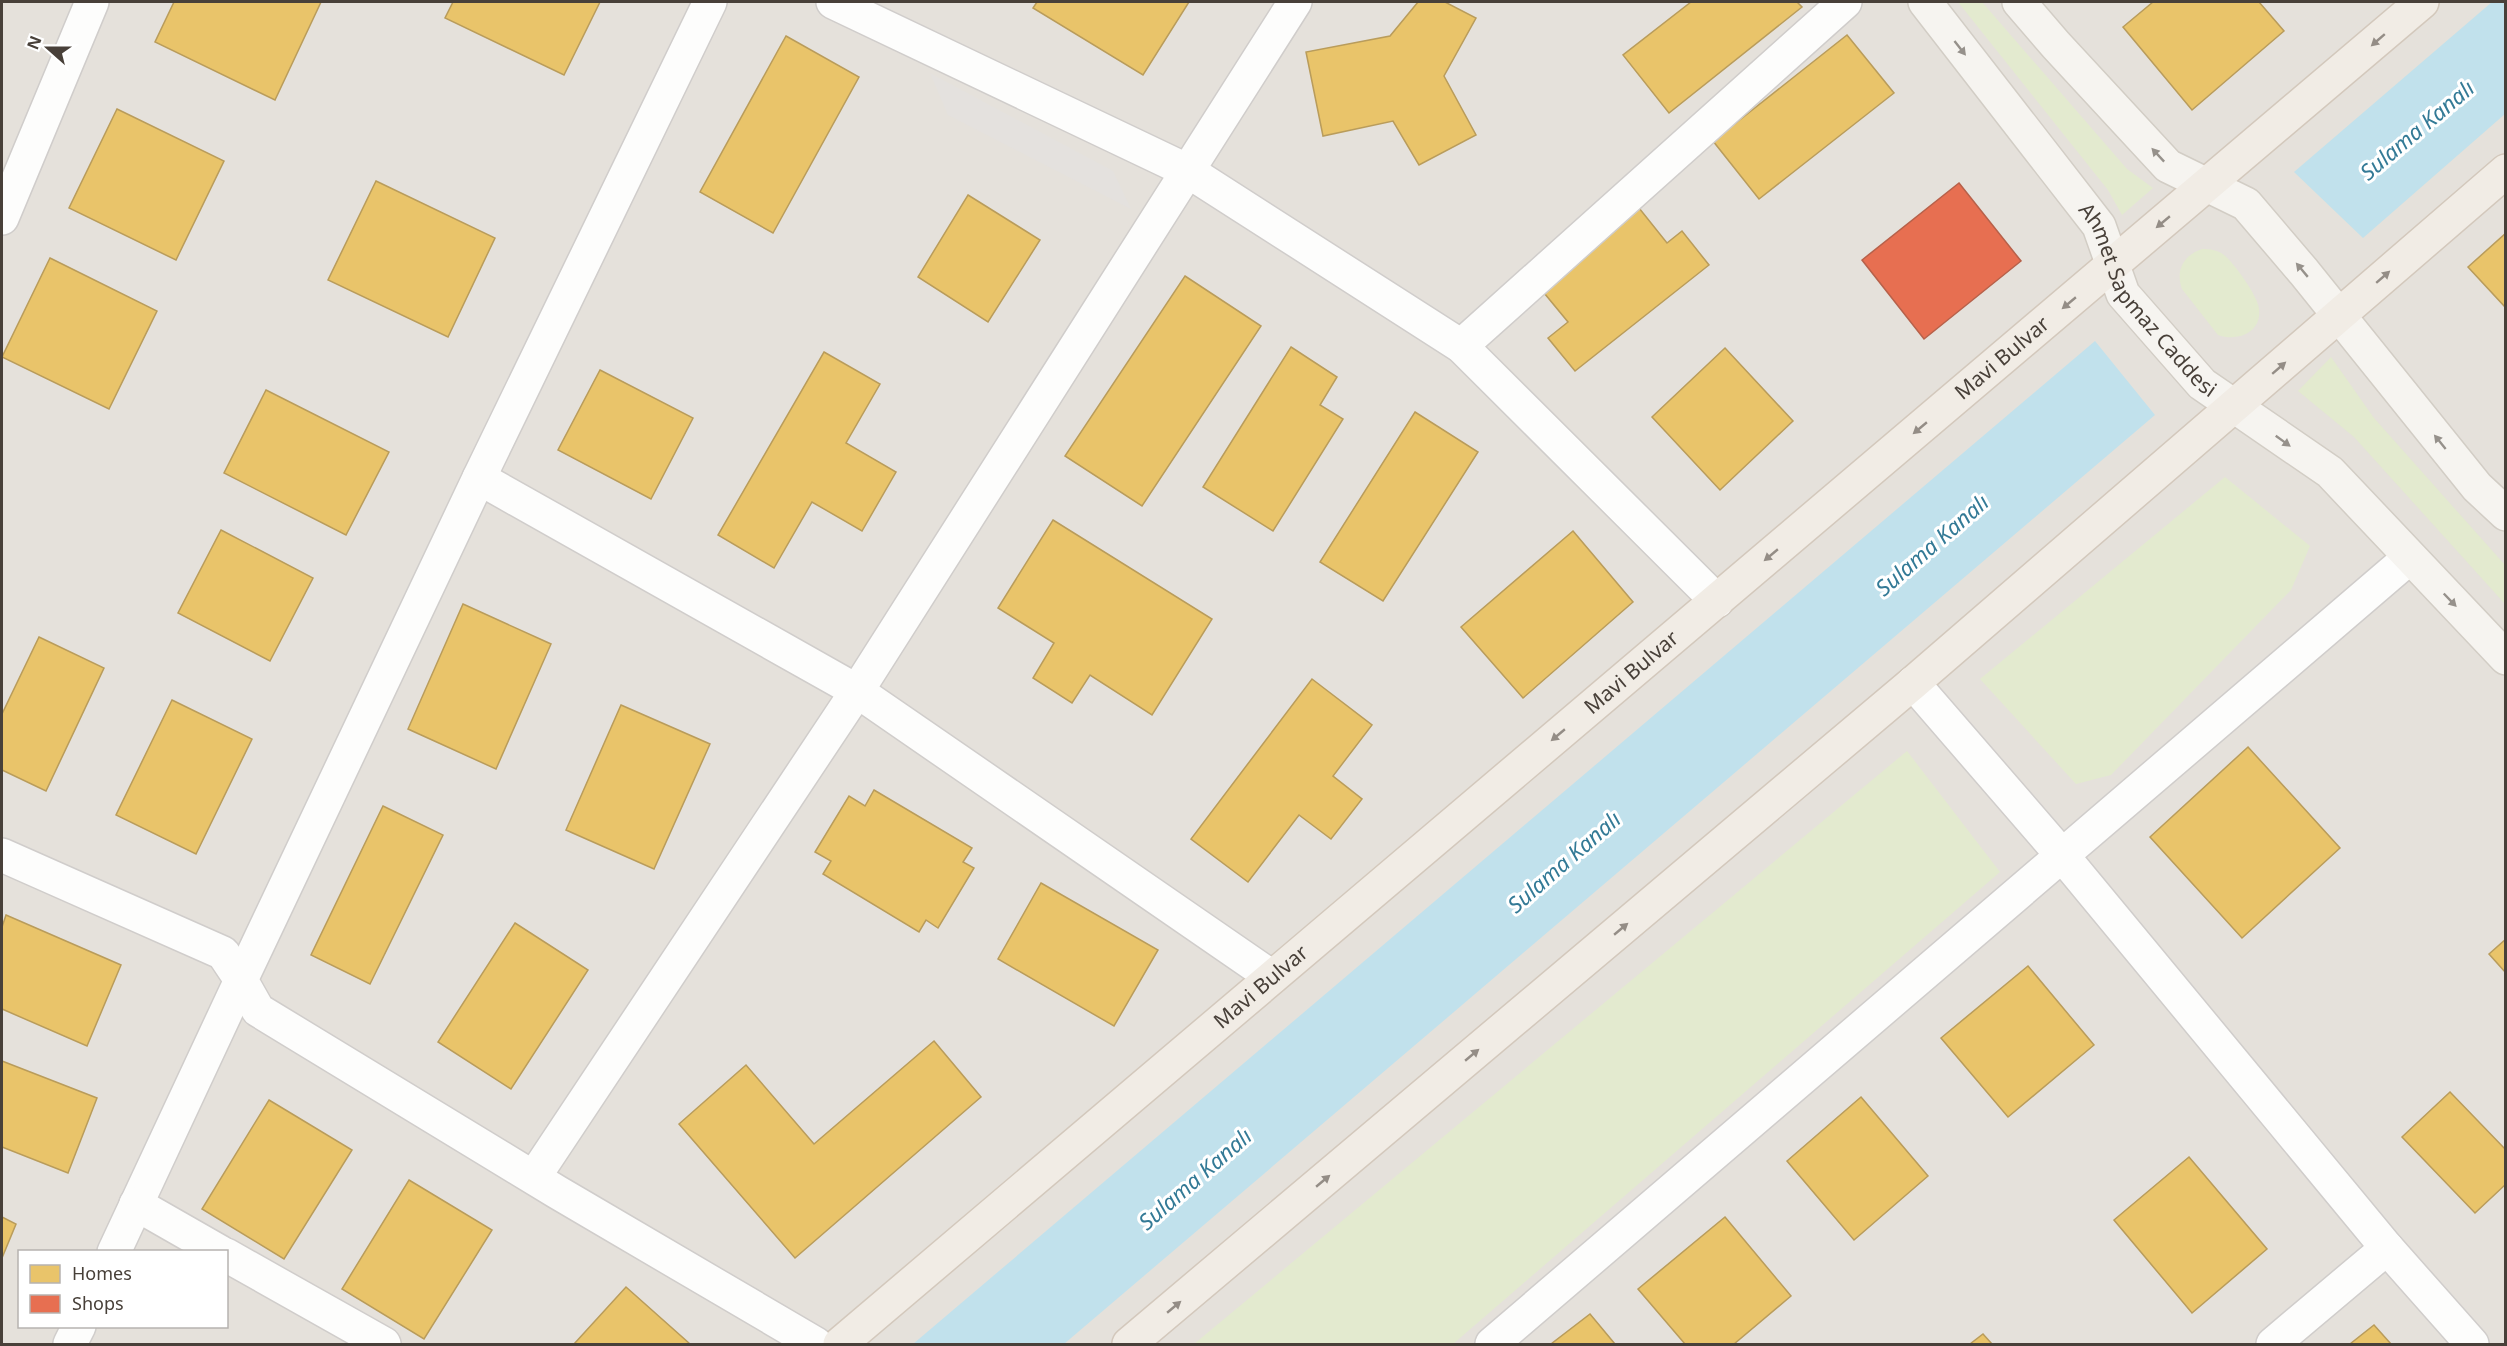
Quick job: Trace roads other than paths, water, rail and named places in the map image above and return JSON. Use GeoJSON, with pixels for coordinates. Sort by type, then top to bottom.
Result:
{"type":"FeatureCollection","features":[{"type":"Feature","properties":{"kind":"main road","name":"Ahmet Sapmaz Caddesi"},"geometry":{"type":"LineString","coordinates":[[1925,2],[2099,226],[2123,294],[2202,384],[2330,472],[2505,658]]}},
{"type":"Feature","properties":{"kind":"main road"},"geometry":{"type":"LineString","coordinates":[[2019,2],[2168,166],[2246,204],[2339,315],[2477,487],[2505,514]]}},
{"type":"Feature","properties":{"kind":"main road","name":"Mavi Bulvar"},"geometry":{"type":"LineString","coordinates":[[840,1344],[2422,2]]}},
{"type":"Feature","properties":{"kind":"main road"},"geometry":{"type":"LineString","coordinates":[[1130,1344],[1913,682],[2236,406],[2505,171]]}},
{"type":"Feature","properties":{"kind":"street"},"geometry":{"type":"LineString","coordinates":[[2,218],[92,2]]}},
{"type":"Feature","properties":{"kind":"street"},"geometry":{"type":"LineString","coordinates":[[114,1250],[479,478],[710,2]]}},
{"type":"Feature","properties":{"kind":"street"},"geometry":{"type":"LineString","coordinates":[[833,2],[1188,171],[1461,346],[1717,601]]}},
{"type":"Feature","properties":{"kind":"street"},"geometry":{"type":"LineString","coordinates":[[534,1177],[857,691],[1295,2]]}},
{"type":"Feature","properties":{"kind":"street"},"geometry":{"type":"LineString","coordinates":[[1461,346],[1845,2]]}},
{"type":"Feature","properties":{"kind":"street"},"geometry":{"type":"LineString","coordinates":[[479,478],[857,691],[1272,977]]}},
{"type":"Feature","properties":{"kind":"street"},"geometry":{"type":"LineString","coordinates":[[1492,1344],[2409,558]]}},
{"type":"Feature","properties":{"kind":"street"},"geometry":{"type":"LineString","coordinates":[[1913,682],[2061,854],[2387,1248],[2472,1344]]}},
{"type":"Feature","properties":{"kind":"street"},"geometry":{"type":"LineString","coordinates":[[2,855],[223,953],[258,1010],[816,1344]]}},
{"type":"Feature","properties":{"kind":"street"},"geometry":{"type":"LineString","coordinates":[[136,1204],[218,1250]]}},
{"type":"Feature","properties":{"kind":"street"},"geometry":{"type":"LineString","coordinates":[[2273,1344],[2387,1248]]}},
{"type":"Feature","properties":{"kind":"street"},"geometry":{"type":"LineString","coordinates":[[228,1256],[384,1344]]}},
{"type":"Feature","properties":{"kind":"street"},"geometry":{"type":"LineString","coordinates":[[70,1344],[78,1328]]}},
{"type":"Feature","properties":{"kind":"water","name":"Sulama Kanalı"},"geometry":{"type":"Polygon","coordinates":[[[2492,2],[2505,2],[2505,114],[2363,238],[2294,172],[2492,2]]]}},
{"type":"Feature","properties":{"kind":"water","name":"Sulama Kanalı"},"geometry":{"type":"Polygon","coordinates":[[[2095,341],[2155,415],[1064,1344],[913,1344],[2095,341]]]}}]}
